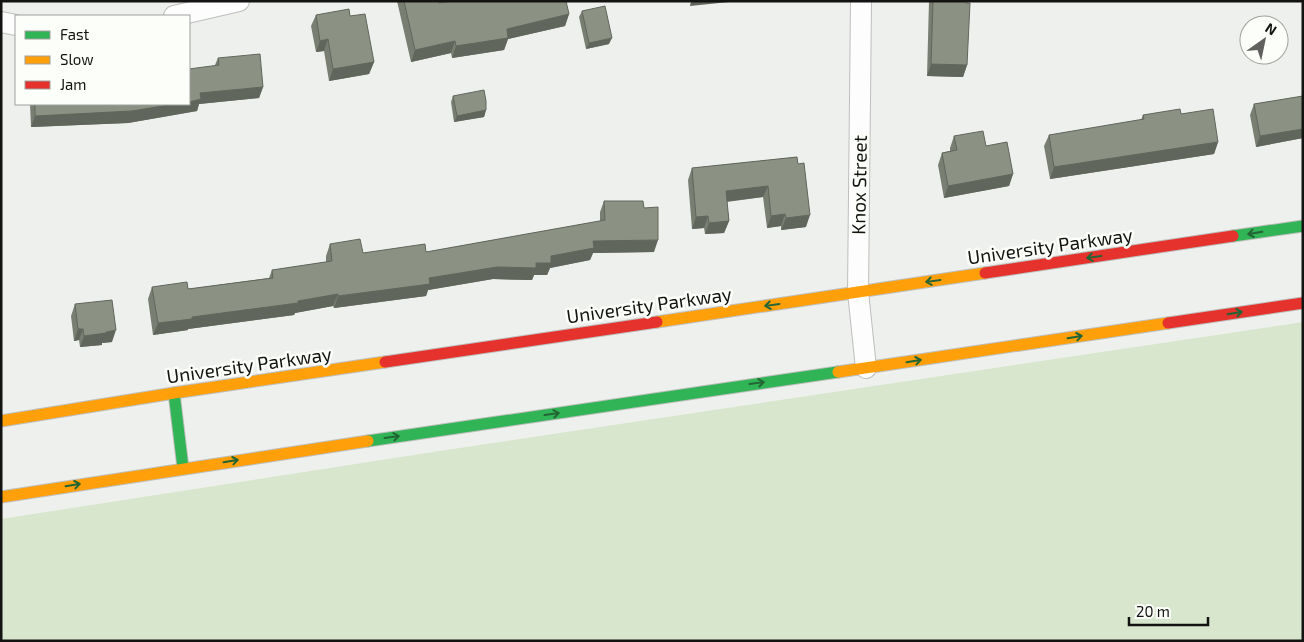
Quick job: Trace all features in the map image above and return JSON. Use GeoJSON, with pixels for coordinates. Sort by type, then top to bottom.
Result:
{"type":"FeatureCollection","features":[{"type":"Feature","properties":{"kind":"highway","name":"University Parkway"},"geometry":{"type":"LineString","coordinates":[[1,421],[174,393],[1303,226]]}},
{"type":"Feature","properties":{"kind":"highway"},"geometry":{"type":"LineString","coordinates":[[1,497],[183,468],[1303,302]]}},
{"type":"Feature","properties":{"kind":"highway"},"geometry":{"type":"LineString","coordinates":[[174,393],[183,468]]}},
{"type":"Feature","properties":{"kind":"street"},"geometry":{"type":"LineString","coordinates":[[178,15],[239,1]]}},
{"type":"Feature","properties":{"kind":"street","name":"Knox Street"},"geometry":{"type":"LineString","coordinates":[[862,1],[858,292],[866,368]]}},
{"type":"Feature","properties":{"kind":"street"},"geometry":{"type":"LineString","coordinates":[[1,22],[15,25]]}},
{"type":"Feature","properties":{"kind":"green space"},"geometry":{"type":"Polygon","coordinates":[[[1303,322],[1303,641],[1,641],[1,519],[446,450],[1303,322]]]}},
{"type":"Feature","properties":{"kind":"building"},"geometry":{"type":"Polygon","coordinates":[[[404,1],[439,1],[439,3],[451,1],[566,1],[569,14],[507,29],[508,38],[456,46],[455,41],[415,50],[404,1]]]}},
{"type":"Feature","properties":{"kind":"building"},"geometry":{"type":"Polygon","coordinates":[[[933,1],[966,1],[966,3],[970,3],[967,65],[931,64],[933,1]]]}},
{"type":"Feature","properties":{"kind":"building"},"geometry":{"type":"Polygon","coordinates":[[[605,6],[612,38],[589,43],[582,11],[605,6]]]}},
{"type":"Feature","properties":{"kind":"building"},"geometry":{"type":"Polygon","coordinates":[[[349,9],[350,16],[365,14],[374,62],[333,69],[328,39],[320,41],[316,15],[349,9]]]}},
{"type":"Feature","properties":{"kind":"building"},"geometry":{"type":"Polygon","coordinates":[[[260,54],[263,87],[200,93],[201,99],[190,102],[190,69],[219,65],[218,58],[260,54]]]}},
{"type":"Feature","properties":{"kind":"building"},"geometry":{"type":"Polygon","coordinates":[[[484,90],[486,110],[457,116],[453,96],[484,90]]]}},
{"type":"Feature","properties":{"kind":"building"},"geometry":{"type":"Polygon","coordinates":[[[1303,96],[1303,129],[1260,136],[1254,104],[1303,96]]]}},
{"type":"Feature","properties":{"kind":"building"},"geometry":{"type":"Polygon","coordinates":[[[35,105],[169,105],[132,111],[35,116],[35,105]]]}},
{"type":"Feature","properties":{"kind":"building"},"geometry":{"type":"Polygon","coordinates":[[[1180,109],[1181,114],[1213,109],[1218,142],[1054,167],[1049,135],[1144,119],[1143,115],[1180,109]]]}},
{"type":"Feature","properties":{"kind":"building"},"geometry":{"type":"Polygon","coordinates":[[[983,131],[986,146],[1007,142],[1013,174],[948,186],[942,153],[957,150],[954,136],[983,131]]]}},
{"type":"Feature","properties":{"kind":"building"},"geometry":{"type":"Polygon","coordinates":[[[797,157],[798,164],[804,163],[810,215],[786,218],[785,214],[771,216],[768,186],[726,191],[729,221],[709,223],[708,216],[696,217],[692,168],[797,157]]]}},
{"type":"Feature","properties":{"kind":"building"},"geometry":{"type":"Polygon","coordinates":[[[604,201],[643,201],[644,208],[658,207],[658,240],[593,241],[594,248],[551,256],[551,263],[536,263],[536,268],[497,267],[429,278],[430,284],[338,296],[338,294],[298,301],[298,303],[158,323],[152,287],[187,282],[188,289],[273,278],[272,270],[332,261],[330,244],[360,239],[363,253],[425,244],[426,252],[605,220],[604,201]]]}},
{"type":"Feature","properties":{"kind":"building"},"geometry":{"type":"Polygon","coordinates":[[[112,300],[116,330],[84,336],[83,329],[78,329],[75,304],[112,300]]]}},
{"type":"Feature","properties":{"kind":"traffic: fast"},"geometry":{"type":"LineString","coordinates":[[1233,236],[1303,226]]}},
{"type":"Feature","properties":{"kind":"traffic: fast"},"geometry":{"type":"LineString","coordinates":[[368,441],[838,372]]}},
{"type":"Feature","properties":{"kind":"traffic: fast"},"geometry":{"type":"LineString","coordinates":[[174,393],[183,468]]}},
{"type":"Feature","properties":{"kind":"traffic: slow"},"geometry":{"type":"LineString","coordinates":[[657,322],[985,273]]}},
{"type":"Feature","properties":{"kind":"traffic: slow"},"geometry":{"type":"LineString","coordinates":[[838,372],[1168,323]]}},
{"type":"Feature","properties":{"kind":"traffic: slow"},"geometry":{"type":"LineString","coordinates":[[1,421],[385,362]]}},
{"type":"Feature","properties":{"kind":"traffic: slow"},"geometry":{"type":"LineString","coordinates":[[1,497],[368,441]]}},
{"type":"Feature","properties":{"kind":"traffic: jam"},"geometry":{"type":"LineString","coordinates":[[985,273],[1233,236]]}},
{"type":"Feature","properties":{"kind":"traffic: jam"},"geometry":{"type":"LineString","coordinates":[[1168,323],[1303,303]]}},
{"type":"Feature","properties":{"kind":"traffic: jam"},"geometry":{"type":"LineString","coordinates":[[385,362],[657,322]]}}]}
